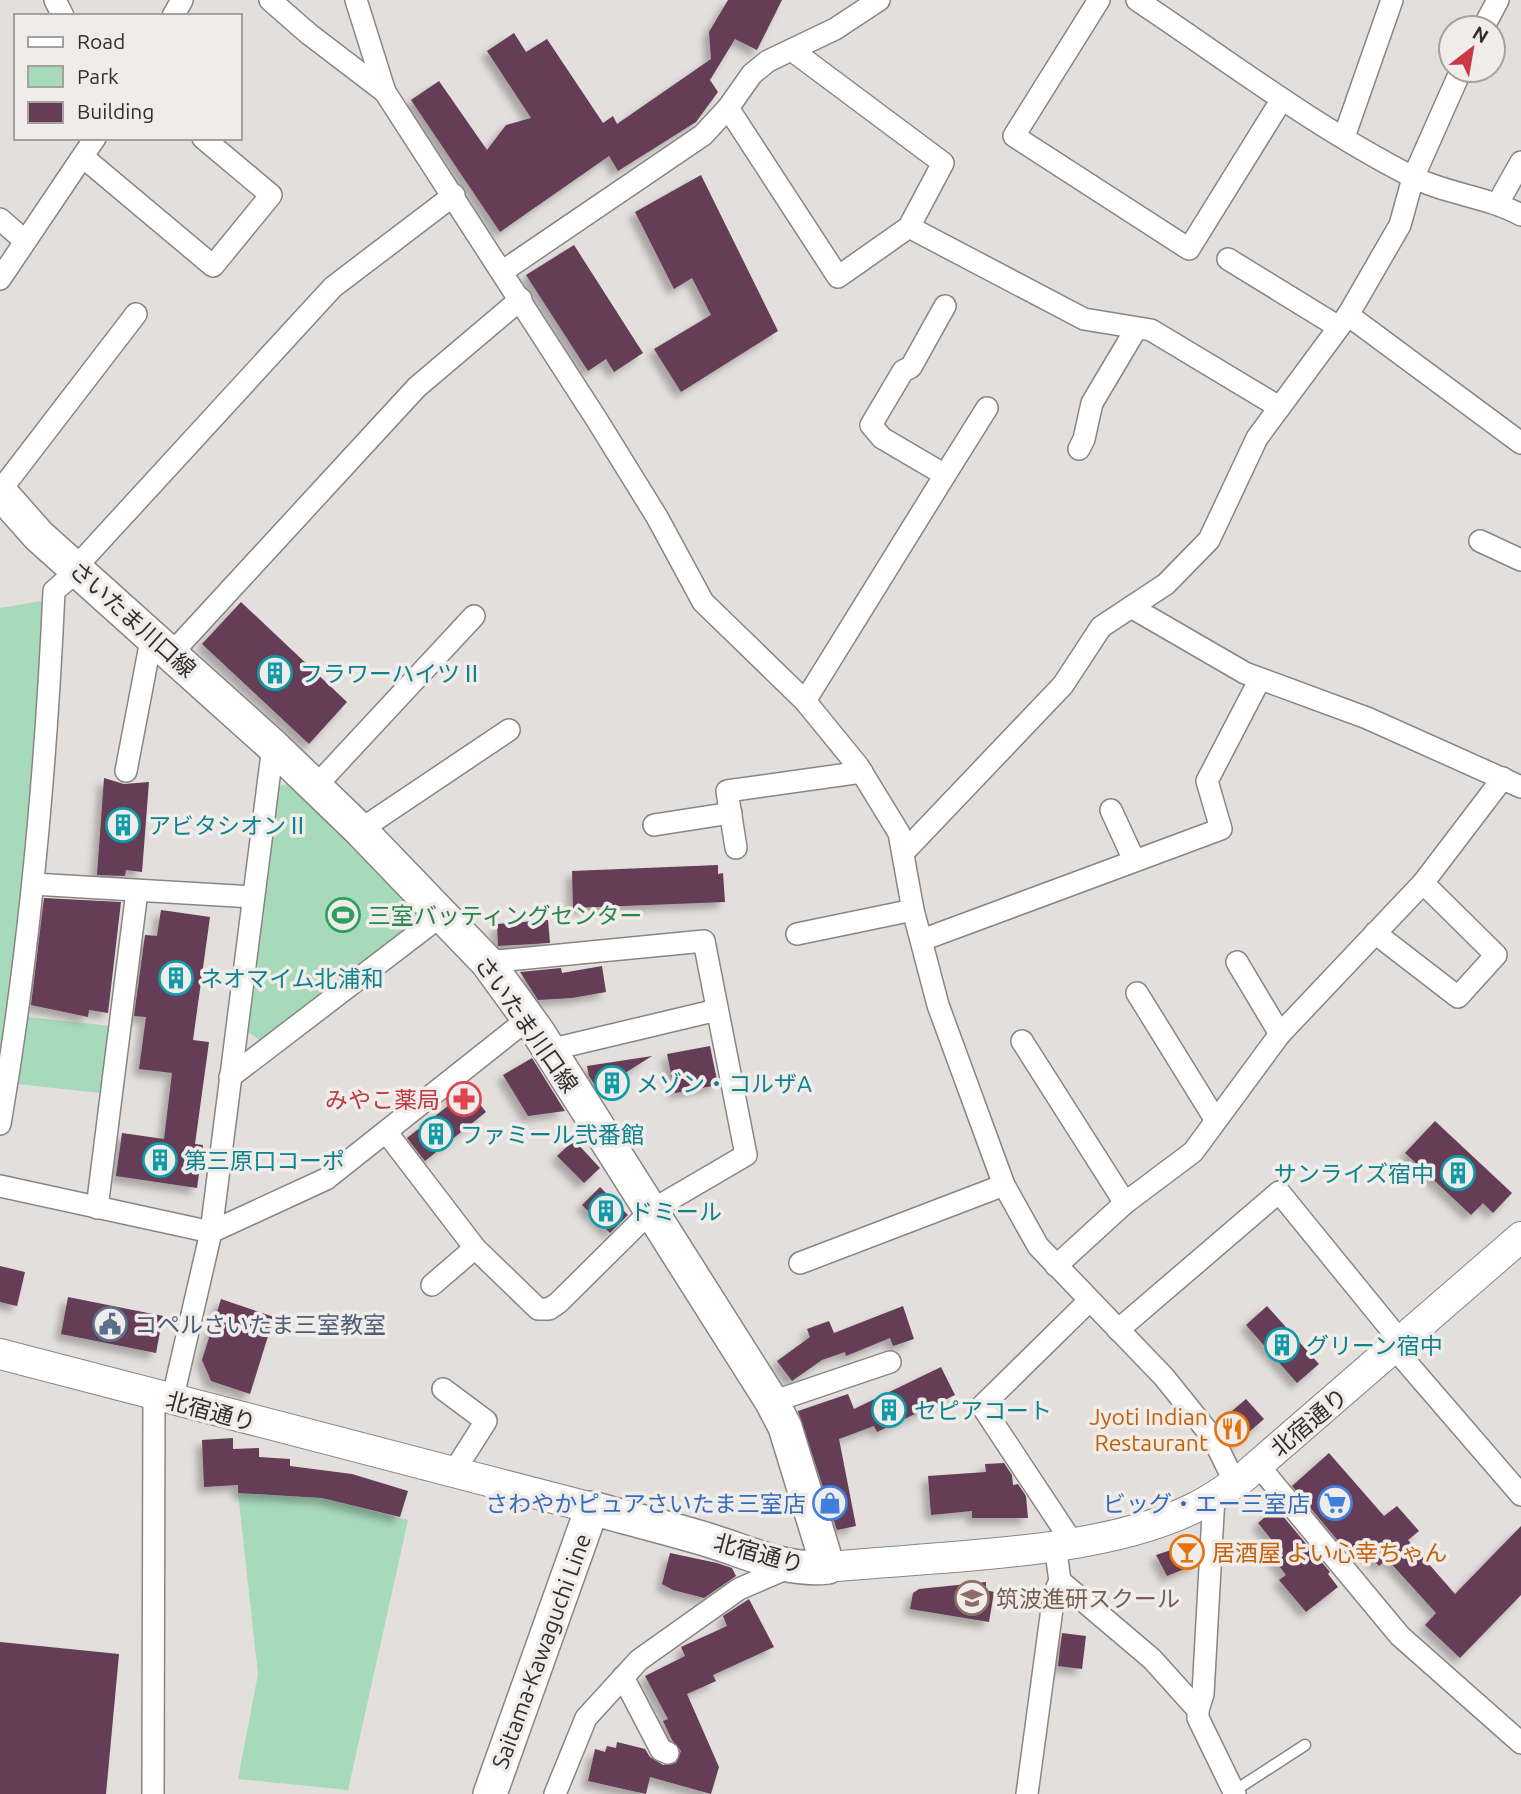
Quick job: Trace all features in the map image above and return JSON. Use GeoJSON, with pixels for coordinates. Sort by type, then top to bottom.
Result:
{"type":"FeatureCollection","features":[{"type":"Feature","properties":{"kind":"main road","name":"さいたま川口線"},"geometry":{"type":"LineString","coordinates":[[0,491],[39,536],[162,644],[360,830],[487,962],[529,1018],[772,1402],[785,1427],[828,1567]]}},
{"type":"Feature","properties":{"kind":"main road","name":"北宿通り"},"geometry":{"type":"LineString","coordinates":[[592,1508],[707,1539],[790,1567],[828,1567]]}},
{"type":"Feature","properties":{"kind":"main road","name":"Saitama-Kawaguchi Line"},"geometry":{"type":"LineString","coordinates":[[490,1794],[592,1508]]}},
{"type":"Feature","properties":{"kind":"street"},"geometry":{"type":"LineString","coordinates":[[270,0],[309,34],[385,92]]}},
{"type":"Feature","properties":{"kind":"street"},"geometry":{"type":"LineString","coordinates":[[356,0],[385,92],[521,299],[657,517],[703,602],[805,701],[862,772],[899,833],[913,910],[938,1005],[1004,1185],[1038,1246],[1164,1377],[1213,1438],[1236,1481],[1400,1636],[1521,1743]]}},
{"type":"Feature","properties":{"kind":"street"},"geometry":{"type":"LineString","coordinates":[[503,271],[703,135],[728,108],[752,74],[768,61],[835,29],[879,0]]}},
{"type":"Feature","properties":{"kind":"street"},"geometry":{"type":"LineString","coordinates":[[1099,0],[1014,136],[1189,249],[1282,99]]}},
{"type":"Feature","properties":{"kind":"street"},"geometry":{"type":"LineString","coordinates":[[1137,0],[1282,99],[1413,178],[1498,203],[1521,215]]}},
{"type":"Feature","properties":{"kind":"street"},"geometry":{"type":"LineString","coordinates":[[1344,137],[1392,0]]}},
{"type":"Feature","properties":{"kind":"street"},"geometry":{"type":"LineString","coordinates":[[728,108],[838,277],[909,227],[943,163],[793,51]]}},
{"type":"Feature","properties":{"kind":"street"},"geometry":{"type":"LineString","coordinates":[[903,853],[1063,685],[1101,628],[1166,584],[1209,540],[1257,438],[1342,320],[1399,225],[1413,178],[1455,84]]}},
{"type":"Feature","properties":{"kind":"street"},"geometry":{"type":"LineString","coordinates":[[0,279],[94,140]]}},
{"type":"Feature","properties":{"kind":"street"},"geometry":{"type":"LineString","coordinates":[[83,157],[213,266],[271,195],[204,140]]}},
{"type":"Feature","properties":{"kind":"street"},"geometry":{"type":"LineString","coordinates":[[1498,203],[1521,162]]}},
{"type":"Feature","properties":{"kind":"street"},"geometry":{"type":"LineString","coordinates":[[0,1124],[15,1037],[33,884],[54,591],[333,287],[454,195]]}},
{"type":"Feature","properties":{"kind":"street"},"geometry":{"type":"LineString","coordinates":[[0,219],[25,241]]}},
{"type":"Feature","properties":{"kind":"street"},"geometry":{"type":"LineString","coordinates":[[909,227],[1084,319],[1151,330],[1279,407]]}},
{"type":"Feature","properties":{"kind":"street"},"geometry":{"type":"LineString","coordinates":[[1228,259],[1342,320],[1521,443]]}},
{"type":"Feature","properties":{"kind":"street"},"geometry":{"type":"LineString","coordinates":[[125,771],[162,644],[417,387],[521,299]]}},
{"type":"Feature","properties":{"kind":"street"},"geometry":{"type":"LineString","coordinates":[[945,306],[911,367],[903,371],[871,425],[883,438],[945,475]]}},
{"type":"Feature","properties":{"kind":"street"},"geometry":{"type":"LineString","coordinates":[[0,491],[136,314]]}},
{"type":"Feature","properties":{"kind":"street"},"geometry":{"type":"LineString","coordinates":[[1079,449],[1092,403],[1136,329]]}},
{"type":"Feature","properties":{"kind":"street"},"geometry":{"type":"LineString","coordinates":[[805,701],[987,408]]}},
{"type":"Feature","properties":{"kind":"street"},"geometry":{"type":"LineString","coordinates":[[1480,541],[1521,560]]}},
{"type":"Feature","properties":{"kind":"street"},"geometry":{"type":"LineString","coordinates":[[1056,1266],[1125,1203],[1193,1152],[1280,1034],[1423,883],[1512,783],[1367,718],[1261,679],[1131,607]]}},
{"type":"Feature","properties":{"kind":"street"},"geometry":{"type":"LineString","coordinates":[[315,787],[474,616]]}},
{"type":"Feature","properties":{"kind":"street"},"geometry":{"type":"LineString","coordinates":[[922,940],[1221,829],[1207,781],[1261,679]]}},
{"type":"Feature","properties":{"kind":"street"},"geometry":{"type":"LineString","coordinates":[[360,830],[509,730]]}},
{"type":"Feature","properties":{"kind":"street"},"geometry":{"type":"LineString","coordinates":[[153,1794],[163,1399],[211,1232],[273,746]]}},
{"type":"Feature","properties":{"kind":"street"},"geometry":{"type":"LineString","coordinates":[[736,848],[727,790],[862,772]]}},
{"type":"Feature","properties":{"kind":"street"},"geometry":{"type":"LineString","coordinates":[[1111,810],[1134,860]]}},
{"type":"Feature","properties":{"kind":"street"},"geometry":{"type":"LineString","coordinates":[[654,825],[731,813]]}},
{"type":"Feature","properties":{"kind":"street"},"geometry":{"type":"LineString","coordinates":[[1375,933],[1458,997],[1483,971],[1496,956],[1423,883]]}},
{"type":"Feature","properties":{"kind":"street"},"geometry":{"type":"LineString","coordinates":[[33,884],[253,897]]}},
{"type":"Feature","properties":{"kind":"street"},"geometry":{"type":"LineString","coordinates":[[97,1208],[137,891]]}},
{"type":"Feature","properties":{"kind":"street"},"geometry":{"type":"LineString","coordinates":[[797,934],[913,910]]}},
{"type":"Feature","properties":{"kind":"street"},"geometry":{"type":"LineString","coordinates":[[230,1077],[442,915]]}},
{"type":"Feature","properties":{"kind":"street"},"geometry":{"type":"LineString","coordinates":[[387,1133],[475,1248],[528,1303],[538,1309],[548,1309],[652,1210],[746,1155],[704,941],[487,962]]}},
{"type":"Feature","properties":{"kind":"street"},"geometry":{"type":"LineString","coordinates":[[1237,962],[1280,1034]]}},
{"type":"Feature","properties":{"kind":"street"},"geometry":{"type":"LineString","coordinates":[[1137,993],[1215,1119]]}},
{"type":"Feature","properties":{"kind":"street"},"geometry":{"type":"LineString","coordinates":[[549,1050],[717,1010]]}},
{"type":"Feature","properties":{"kind":"street"},"geometry":{"type":"LineString","coordinates":[[0,1186],[211,1232],[326,1179],[529,1018]]}},
{"type":"Feature","properties":{"kind":"street"},"geometry":{"type":"LineString","coordinates":[[1022,1041],[1125,1203]]}},
{"type":"Feature","properties":{"kind":"street"},"geometry":{"type":"LineString","coordinates":[[800,1263],[1004,1185]]}},
{"type":"Feature","properties":{"kind":"street"},"geometry":{"type":"LineString","coordinates":[[1118,1330],[1279,1192],[1399,1346],[1521,1495]]}},
{"type":"Feature","properties":{"kind":"street"},"geometry":{"type":"LineString","coordinates":[[432,1285],[475,1248]]}},
{"type":"Feature","properties":{"kind":"street","name":"北宿通り"},"geometry":{"type":"LineString","coordinates":[[828,1567],[1064,1544],[1143,1527],[1181,1514],[1236,1481],[1515,1251]]}},
{"type":"Feature","properties":{"kind":"street"},"geometry":{"type":"LineString","coordinates":[[1027,1794],[1054,1594],[1060,1581],[1064,1544],[982,1406],[1089,1301]]}},
{"type":"Feature","properties":{"kind":"street","name":"北宿通り"},"geometry":{"type":"LineString","coordinates":[[0,1354],[163,1399],[592,1508]]}},
{"type":"Feature","properties":{"kind":"street"},"geometry":{"type":"LineString","coordinates":[[772,1402],[890,1362]]}},
{"type":"Feature","properties":{"kind":"street"},"geometry":{"type":"LineString","coordinates":[[443,1389],[486,1420],[453,1473]]}},
{"type":"Feature","properties":{"kind":"street"},"geometry":{"type":"LineString","coordinates":[[1235,1793],[1198,1718],[1198,1710],[1203,1694],[1236,1481]]}},
{"type":"Feature","properties":{"kind":"street"},"geometry":{"type":"LineString","coordinates":[[555,1794],[586,1718],[623,1677],[661,1642],[700,1614],[739,1589],[790,1567]]}},
{"type":"Feature","properties":{"kind":"street"},"geometry":{"type":"LineString","coordinates":[[1060,1581],[1152,1659],[1198,1710]]}},
{"type":"Feature","properties":{"kind":"street"},"geometry":{"type":"LineString","coordinates":[[623,1677],[661,1750],[668,1753]]}},
{"type":"Feature","properties":{"kind":"lane"},"geometry":{"type":"LineString","coordinates":[[1235,1793],[1305,1745]]}},
{"type":"Feature","properties":{"kind":"green space"},"geometry":{"type":"Polygon","coordinates":[[[47,600],[8,1026],[0,1070],[0,608],[47,600]]]}},
{"type":"Feature","properties":{"kind":"green space","name":"三室バッティングセンター"},"geometry":{"type":"Polygon","coordinates":[[[298,781],[425,908],[423,921],[266,1044],[246,1031],[279,786],[298,781]]]}},
{"type":"Feature","properties":{"kind":"green space"},"geometry":{"type":"Polygon","coordinates":[[[26,1017],[112,1026],[100,1093],[18,1084],[26,1017]]]}},
{"type":"Feature","properties":{"kind":"green space"},"geometry":{"type":"Polygon","coordinates":[[[238,1493],[322,1498],[408,1520],[348,1790],[238,1779],[258,1674],[238,1493]]]}},
{"type":"Feature","properties":{"kind":"building"},"geometry":{"type":"Polygon","coordinates":[[[728,0],[782,0],[757,50],[735,39],[710,80],[718,92],[696,122],[618,171],[609,156],[500,232],[411,100],[439,81],[487,150],[506,125],[531,118],[487,51],[514,33],[526,52],[547,39],[603,123],[613,116],[617,124],[711,59],[709,32],[728,0]]]}},
{"type":"Feature","properties":{"kind":"building"},"geometry":{"type":"Polygon","coordinates":[[[701,175],[778,331],[681,392],[654,349],[711,315],[692,278],[674,289],[635,212],[701,175]]]}},
{"type":"Feature","properties":{"kind":"building"},"geometry":{"type":"Polygon","coordinates":[[[574,245],[643,353],[614,372],[606,359],[588,371],[526,275],[574,245]]]}},
{"type":"Feature","properties":{"kind":"building","name":"フラワーハイツⅡ"},"geometry":{"type":"Polygon","coordinates":[[[241,602],[347,702],[309,744],[202,644],[241,602]]]}},
{"type":"Feature","properties":{"kind":"building","name":"アビタシオンⅡ"},"geometry":{"type":"Polygon","coordinates":[[[104,778],[124,784],[149,782],[142,872],[126,870],[125,876],[97,875],[104,778]]]}},
{"type":"Feature","properties":{"kind":"building"},"geometry":{"type":"Polygon","coordinates":[[[718,865],[718,874],[723,873],[725,902],[573,908],[572,871],[718,865]]]}},
{"type":"Feature","properties":{"kind":"building"},"geometry":{"type":"Polygon","coordinates":[[[44,898],[121,902],[108,1013],[89,1010],[88,1017],[31,1005],[44,898]]]}},
{"type":"Feature","properties":{"kind":"building"},"geometry":{"type":"Polygon","coordinates":[[[161,910],[210,917],[193,1040],[209,1042],[195,1144],[203,1145],[197,1188],[116,1176],[122,1133],[164,1139],[172,1073],[139,1069],[146,1017],[134,1016],[145,935],[157,936],[161,910]]]}},
{"type":"Feature","properties":{"kind":"building"},"geometry":{"type":"Polygon","coordinates":[[[548,920],[550,943],[498,946],[497,924],[548,920]]]}},
{"type":"Feature","properties":{"kind":"building"},"geometry":{"type":"Polygon","coordinates":[[[602,966],[606,992],[572,998],[538,1000],[520,972],[561,968],[562,973],[602,966]]]}},
{"type":"Feature","properties":{"kind":"building"},"geometry":{"type":"Polygon","coordinates":[[[710,1046],[718,1085],[675,1093],[667,1054],[710,1046]]]}},
{"type":"Feature","properties":{"kind":"building"},"geometry":{"type":"Polygon","coordinates":[[[652,1056],[598,1090],[589,1076],[587,1066],[652,1056]]]}},
{"type":"Feature","properties":{"kind":"building"},"geometry":{"type":"Polygon","coordinates":[[[532,1058],[565,1111],[528,1116],[503,1075],[532,1058]]]}},
{"type":"Feature","properties":{"kind":"building","name":"ファミール弐番館"},"geometry":{"type":"Polygon","coordinates":[[[465,1085],[486,1112],[425,1161],[407,1138],[453,1102],[450,1098],[465,1085]]]}},
{"type":"Feature","properties":{"kind":"building","name":"サンライズ宿中"},"geometry":{"type":"Polygon","coordinates":[[[1435,1121],[1512,1193],[1493,1213],[1483,1203],[1471,1215],[1405,1153],[1435,1121]]]}},
{"type":"Feature","properties":{"kind":"building"},"geometry":{"type":"Polygon","coordinates":[[[574,1140],[600,1168],[584,1183],[557,1156],[574,1140]]]}},
{"type":"Feature","properties":{"kind":"building","name":"ドミール"},"geometry":{"type":"Polygon","coordinates":[[[600,1187],[628,1215],[610,1233],[582,1205],[600,1187]]]}},
{"type":"Feature","properties":{"kind":"building"},"geometry":{"type":"Polygon","coordinates":[[[0,1266],[25,1272],[17,1306],[0,1302],[0,1266]]]}},
{"type":"Feature","properties":{"kind":"building"},"geometry":{"type":"Polygon","coordinates":[[[68,1297],[163,1316],[156,1353],[61,1334],[68,1297]]]}},
{"type":"Feature","properties":{"kind":"building"},"geometry":{"type":"Polygon","coordinates":[[[221,1299],[274,1317],[250,1394],[211,1381],[202,1360],[221,1299]]]}},
{"type":"Feature","properties":{"kind":"building"},"geometry":{"type":"Polygon","coordinates":[[[903,1306],[914,1339],[893,1346],[890,1338],[846,1356],[845,1352],[822,1360],[792,1381],[777,1361],[810,1337],[807,1329],[829,1321],[834,1333],[903,1306]]]}},
{"type":"Feature","properties":{"kind":"building","name":"グリーン宿中"},"geometry":{"type":"Polygon","coordinates":[[[1267,1306],[1319,1364],[1297,1383],[1246,1325],[1267,1306]]]}},
{"type":"Feature","properties":{"kind":"building"},"geometry":{"type":"Polygon","coordinates":[[[941,1367],[955,1395],[877,1432],[874,1426],[839,1439],[856,1526],[837,1530],[798,1411],[848,1394],[854,1409],[941,1367]]]}},
{"type":"Feature","properties":{"kind":"building"},"geometry":{"type":"Polygon","coordinates":[[[1246,1399],[1264,1419],[1233,1446],[1218,1423],[1246,1399]]]}},
{"type":"Feature","properties":{"kind":"building"},"geometry":{"type":"Polygon","coordinates":[[[233,1438],[233,1449],[259,1448],[259,1457],[290,1459],[290,1466],[352,1474],[408,1491],[400,1517],[322,1498],[238,1493],[238,1485],[204,1487],[202,1440],[233,1438]]]}},
{"type":"Feature","properties":{"kind":"building"},"geometry":{"type":"Polygon","coordinates":[[[1329,1453],[1384,1516],[1397,1506],[1419,1531],[1408,1540],[1455,1594],[1521,1526],[1521,1595],[1460,1658],[1425,1625],[1436,1613],[1387,1559],[1379,1566],[1360,1545],[1350,1555],[1292,1486],[1329,1453]]]}},
{"type":"Feature","properties":{"kind":"building"},"geometry":{"type":"Polygon","coordinates":[[[1004,1463],[1012,1475],[1013,1485],[1018,1484],[1026,1496],[1028,1518],[972,1518],[972,1511],[931,1515],[928,1476],[986,1472],[985,1464],[1004,1463]]]}},
{"type":"Feature","properties":{"kind":"building"},"geometry":{"type":"Polygon","coordinates":[[[1276,1508],[1330,1572],[1328,1574],[1338,1587],[1306,1612],[1279,1580],[1286,1575],[1267,1550],[1275,1544],[1258,1523],[1276,1508]]]}},
{"type":"Feature","properties":{"kind":"building"},"geometry":{"type":"Polygon","coordinates":[[[1198,1541],[1197,1564],[1167,1576],[1156,1555],[1198,1541]]]}},
{"type":"Feature","properties":{"kind":"building"},"geometry":{"type":"Polygon","coordinates":[[[670,1553],[732,1568],[736,1576],[704,1598],[673,1590],[662,1584],[670,1553]]]}},
{"type":"Feature","properties":{"kind":"building"},"geometry":{"type":"Polygon","coordinates":[[[986,1582],[986,1590],[994,1592],[989,1622],[910,1609],[913,1593],[919,1589],[986,1582]]]}},
{"type":"Feature","properties":{"kind":"building"},"geometry":{"type":"Polygon","coordinates":[[[749,1599],[774,1647],[713,1675],[716,1681],[687,1694],[719,1767],[711,1794],[650,1777],[646,1794],[588,1781],[595,1749],[605,1752],[607,1746],[616,1748],[617,1742],[645,1749],[650,1757],[663,1765],[676,1763],[681,1751],[672,1740],[663,1721],[668,1719],[645,1676],[685,1656],[681,1647],[727,1626],[723,1616],[749,1599]]]}},
{"type":"Feature","properties":{"kind":"building"},"geometry":{"type":"Polygon","coordinates":[[[1062,1633],[1086,1636],[1082,1669],[1058,1666],[1062,1633]]]}},
{"type":"Feature","properties":{"kind":"building"},"geometry":{"type":"Polygon","coordinates":[[[0,1642],[119,1654],[106,1794],[0,1794],[0,1642]]]}},
{"type":"Feature","properties":{"kind":"place","name":"フラワーハイツⅡ"},"geometry":{"type":"Point","coordinates":[275,673]}},
{"type":"Feature","properties":{"kind":"place","name":"アビタシオンⅡ"},"geometry":{"type":"Point","coordinates":[123,825]}},
{"type":"Feature","properties":{"kind":"place","name":"三室バッティングセンター"},"geometry":{"type":"Point","coordinates":[343,915]}},
{"type":"Feature","properties":{"kind":"place","name":"ネオマイム北浦和"},"geometry":{"type":"Point","coordinates":[176,978]}},
{"type":"Feature","properties":{"kind":"place","name":"メゾン・コルザA"},"geometry":{"type":"Point","coordinates":[612,1083]}},
{"type":"Feature","properties":{"kind":"place","name":"みやこ薬局"},"geometry":{"type":"Point","coordinates":[464,1099]}},
{"type":"Feature","properties":{"kind":"place","name":"ファミール弐番館"},"geometry":{"type":"Point","coordinates":[436,1134]}},
{"type":"Feature","properties":{"kind":"place","name":"第三原口コーポ"},"geometry":{"type":"Point","coordinates":[160,1160]}},
{"type":"Feature","properties":{"kind":"place","name":"サンライズ宿中"},"geometry":{"type":"Point","coordinates":[1458,1173]}},
{"type":"Feature","properties":{"kind":"place","name":"ドミール"},"geometry":{"type":"Point","coordinates":[606,1211]}},
{"type":"Feature","properties":{"kind":"place","name":"コペルさいたま三室教室"},"geometry":{"type":"Point","coordinates":[110,1324]}},
{"type":"Feature","properties":{"kind":"place","name":"グリーン宿中"},"geometry":{"type":"Point","coordinates":[1282,1345]}},
{"type":"Feature","properties":{"kind":"place","name":"セピアコート"},"geometry":{"type":"Point","coordinates":[889,1410]}},
{"type":"Feature","properties":{"kind":"place","name":"Jyoti Indian Restaurant"},"geometry":{"type":"Point","coordinates":[1232,1429]}},
{"type":"Feature","properties":{"kind":"place","name":"さわやかピュアさいたま三室店"},"geometry":{"type":"Point","coordinates":[830,1503]}},
{"type":"Feature","properties":{"kind":"place","name":"ビッグ・エー三室店"},"geometry":{"type":"Point","coordinates":[1335,1503]}},
{"type":"Feature","properties":{"kind":"place","name":"居酒屋 よい心幸ちゃん"},"geometry":{"type":"Point","coordinates":[1187,1552]}},
{"type":"Feature","properties":{"kind":"place","name":"筑波進研スクール"},"geometry":{"type":"Point","coordinates":[972,1598]}}]}
